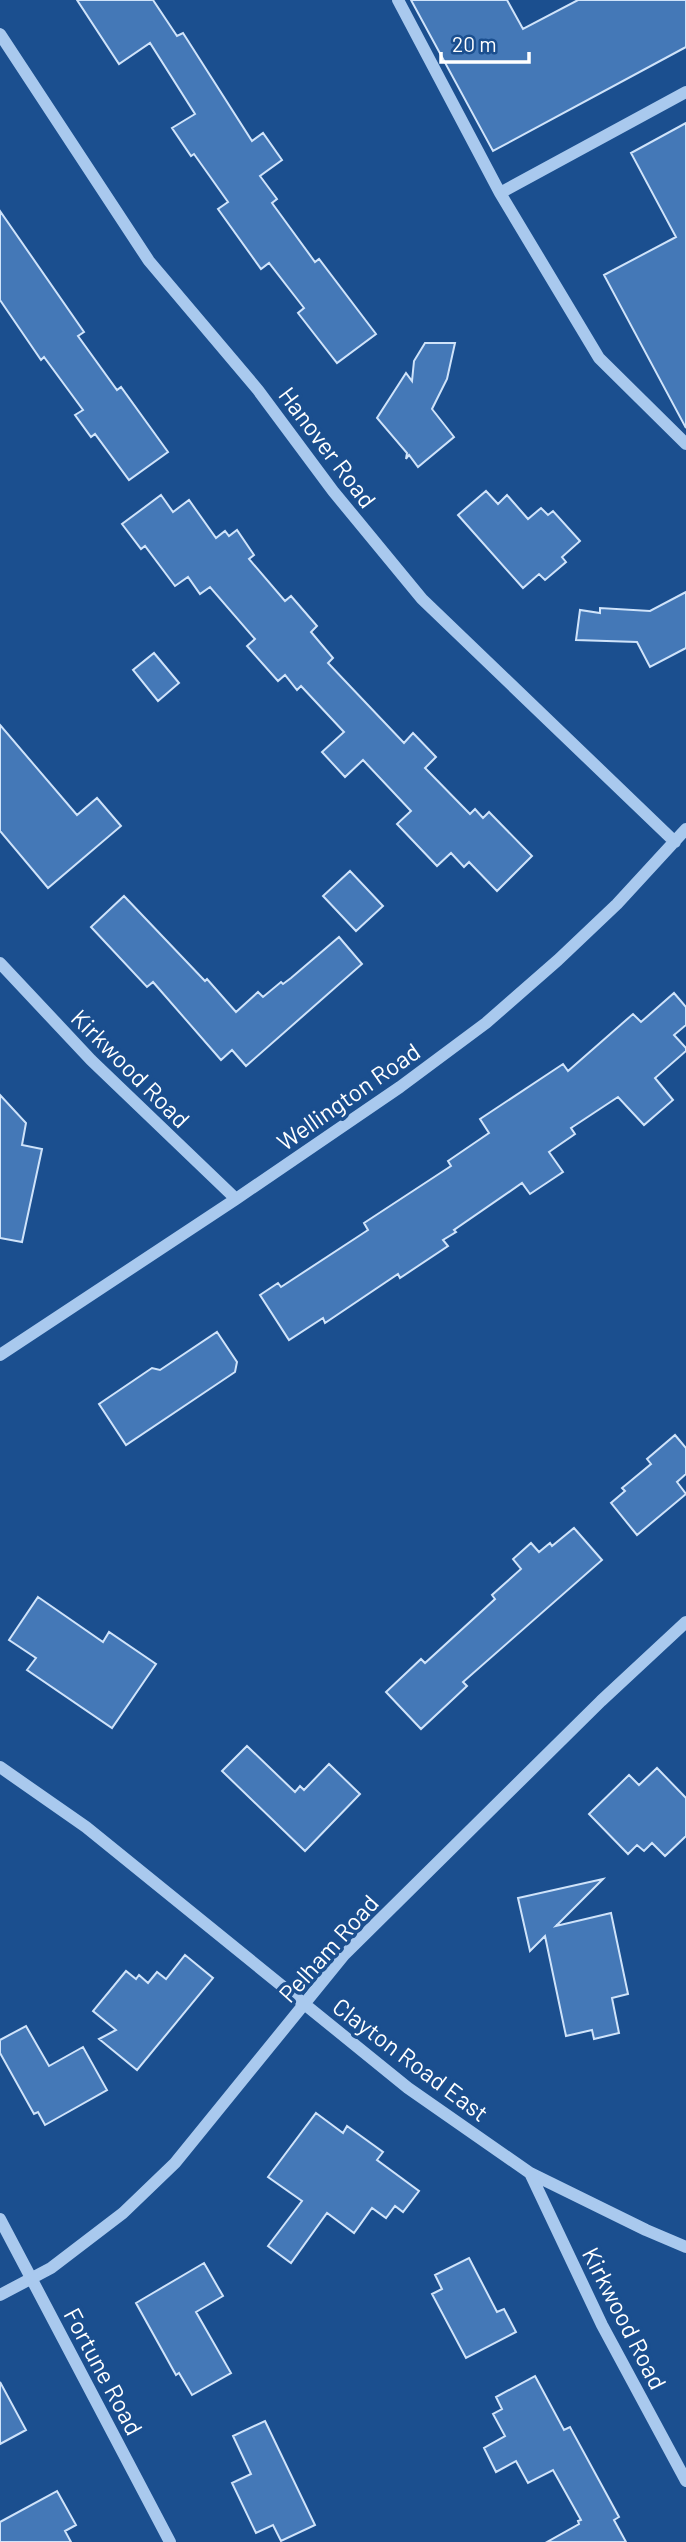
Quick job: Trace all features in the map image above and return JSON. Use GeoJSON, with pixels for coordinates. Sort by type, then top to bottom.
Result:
{"type":"FeatureCollection","features":[{"type":"Feature","properties":{"kind":"street"},"geometry":{"type":"LineString","coordinates":[[398,0],[500,193],[599,358],[686,444]]}},
{"type":"Feature","properties":{"kind":"street","name":"Hanover Road"},"geometry":{"type":"LineString","coordinates":[[0,34],[149,261],[258,390],[333,491],[422,599],[676,842]]}},
{"type":"Feature","properties":{"kind":"street"},"geometry":{"type":"LineString","coordinates":[[500,193],[686,92]]}},
{"type":"Feature","properties":{"kind":"street","name":"Wellington Road"},"geometry":{"type":"LineString","coordinates":[[0,1355],[400,1087],[486,1023],[558,960],[686,829]]}},
{"type":"Feature","properties":{"kind":"street","name":"Kirkwood Road"},"geometry":{"type":"LineString","coordinates":[[0,963],[91,1060],[236,1199]]}},
{"type":"Feature","properties":{"kind":"street","name":"Pelham Road"},"geometry":{"type":"LineString","coordinates":[[0,2295],[51,2269],[123,2213],[175,2164],[344,1955],[601,1700],[686,1622]]}},
{"type":"Feature","properties":{"kind":"street","name":"Clayton Road East"},"geometry":{"type":"LineString","coordinates":[[0,1767],[86,1827],[408,2088],[530,2173],[686,2247]]}},
{"type":"Feature","properties":{"kind":"street","name":"Kirkwood Road"},"geometry":{"type":"LineString","coordinates":[[530,2173],[602,2325],[686,2481]]}},
{"type":"Feature","properties":{"kind":"street","name":"Fortune Road"},"geometry":{"type":"LineString","coordinates":[[0,2219],[170,2542]]}},
{"type":"Feature","properties":{"kind":"building"},"geometry":{"type":"Polygon","coordinates":[[[77,0],[153,0],[177,36],[183,33],[252,141],[263,133],[282,160],[260,176],[277,199],[272,203],[315,262],[319,259],[376,334],[337,363],[298,313],[304,308],[269,263],[261,269],[218,209],[228,202],[172,128],[195,114],[150,43],[119,64],[77,0]]]}},
{"type":"Feature","properties":{"kind":"building"},"geometry":{"type":"Polygon","coordinates":[[[411,0],[507,0],[523,29],[578,0],[686,0],[686,47],[493,151],[411,0]]]}},
{"type":"Feature","properties":{"kind":"building"},"geometry":{"type":"Polygon","coordinates":[[[686,123],[686,428],[604,275],[676,237],[631,153],[686,123]]]}},
{"type":"Feature","properties":{"kind":"building"},"geometry":{"type":"Polygon","coordinates":[[[0,211],[84,332],[78,336],[117,390],[121,387],[168,452],[129,480],[95,434],[91,437],[75,415],[83,410],[44,357],[41,360],[0,300],[0,211]]]}},
{"type":"Feature","properties":{"kind":"building"},"geometry":{"type":"Polygon","coordinates":[[[425,343],[455,343],[447,379],[432,409],[454,437],[418,467],[409,455],[406,459],[407,453],[377,418],[406,373],[412,381],[414,361],[425,343]]]}},
{"type":"Feature","properties":{"kind":"building"},"geometry":{"type":"Polygon","coordinates":[[[486,491],[498,504],[507,495],[528,519],[541,508],[548,515],[553,511],[580,541],[562,557],[566,562],[545,580],[539,574],[523,588],[458,515],[486,491]]]}},
{"type":"Feature","properties":{"kind":"building"},"geometry":{"type":"Polygon","coordinates":[[[161,495],[173,512],[189,500],[216,538],[225,531],[229,536],[237,530],[254,555],[249,559],[285,601],[291,596],[317,626],[311,632],[333,658],[328,663],[404,743],[413,733],[436,757],[425,768],[470,814],[475,809],[483,818],[489,812],[532,856],[497,891],[469,862],[464,867],[451,853],[437,866],[397,824],[411,811],[363,760],[345,777],[322,752],[344,732],[301,686],[297,690],[285,675],[278,681],[247,646],[255,639],[210,587],[200,594],[188,577],[175,586],[145,546],[141,549],[122,524],[161,495]]]}},
{"type":"Feature","properties":{"kind":"building"},"geometry":{"type":"Polygon","coordinates":[[[686,592],[686,648],[650,667],[637,642],[576,640],[580,610],[600,613],[600,608],[650,611],[686,592]]]}},
{"type":"Feature","properties":{"kind":"building"},"geometry":{"type":"Polygon","coordinates":[[[154,653],[179,683],[158,701],[133,670],[154,653]]]}},
{"type":"Feature","properties":{"kind":"building"},"geometry":{"type":"Polygon","coordinates":[[[0,725],[77,815],[97,798],[121,826],[48,888],[0,831],[0,725]]]}},
{"type":"Feature","properties":{"kind":"building"},"geometry":{"type":"Polygon","coordinates":[[[350,871],[383,906],[356,931],[323,896],[350,871]]]}},
{"type":"Feature","properties":{"kind":"building"},"geometry":{"type":"Polygon","coordinates":[[[124,896],[236,1012],[258,992],[263,997],[281,982],[283,984],[339,937],[362,964],[246,1066],[232,1050],[221,1060],[153,982],[147,987],[91,927],[124,896]]]}},
{"type":"Feature","properties":{"kind":"building"},"geometry":{"type":"Polygon","coordinates":[[[674,993],[686,1007],[686,1025],[674,1035],[686,1051],[655,1078],[673,1100],[644,1125],[618,1097],[571,1128],[575,1134],[549,1152],[563,1172],[530,1194],[522,1183],[454,1230],[456,1232],[443,1240],[448,1246],[400,1278],[398,1274],[325,1323],[323,1318],[289,1340],[260,1295],[278,1283],[281,1287],[368,1230],[364,1223],[451,1166],[448,1161],[489,1133],[480,1119],[563,1064],[568,1071],[633,1014],[641,1022],[674,993]]]}},
{"type":"Feature","properties":{"kind":"building"},"geometry":{"type":"Polygon","coordinates":[[[0,1095],[26,1123],[22,1145],[42,1149],[22,1242],[0,1238],[0,1095]]]}},
{"type":"Feature","properties":{"kind":"building"},"geometry":{"type":"Polygon","coordinates":[[[217,1332],[237,1362],[235,1372],[126,1445],[99,1404],[152,1368],[160,1370],[217,1332]]]}},
{"type":"Feature","properties":{"kind":"building"},"geometry":{"type":"Polygon","coordinates":[[[675,1435],[686,1448],[686,1474],[677,1482],[686,1494],[637,1535],[611,1503],[625,1491],[622,1488],[651,1464],[647,1459],[675,1435]]]}},
{"type":"Feature","properties":{"kind":"building"},"geometry":{"type":"Polygon","coordinates":[[[574,1528],[602,1560],[463,1682],[467,1686],[421,1729],[386,1692],[421,1659],[425,1663],[495,1599],[492,1595],[521,1569],[513,1559],[531,1543],[539,1552],[550,1543],[552,1546],[574,1528]]]}},
{"type":"Feature","properties":{"kind":"building"},"geometry":{"type":"Polygon","coordinates":[[[38,1597],[103,1642],[109,1632],[156,1664],[112,1728],[27,1670],[36,1658],[9,1640],[38,1597]]]}},
{"type":"Feature","properties":{"kind":"building"},"geometry":{"type":"Polygon","coordinates":[[[247,1746],[295,1792],[300,1786],[304,1790],[329,1764],[360,1794],[305,1851],[222,1771],[247,1746]]]}},
{"type":"Feature","properties":{"kind":"building"},"geometry":{"type":"Polygon","coordinates":[[[657,1768],[686,1798],[686,1836],[665,1856],[652,1843],[644,1851],[637,1845],[628,1854],[589,1814],[629,1775],[639,1785],[657,1768]]]}},
{"type":"Feature","properties":{"kind":"building"},"geometry":{"type":"Polygon","coordinates":[[[603,1879],[556,1926],[611,1913],[628,1994],[612,1998],[619,2033],[594,2039],[592,2030],[566,2036],[545,1936],[530,1951],[518,1898],[603,1879]]]}},
{"type":"Feature","properties":{"kind":"building"},"geometry":{"type":"Polygon","coordinates":[[[185,1955],[213,1978],[137,2070],[99,2039],[116,2030],[93,2011],[126,1971],[136,1979],[139,1975],[148,1983],[157,1972],[166,1979],[185,1955]]]}},
{"type":"Feature","properties":{"kind":"building"},"geometry":{"type":"Polygon","coordinates":[[[26,2026],[49,2066],[83,2047],[107,2090],[45,2125],[38,2112],[34,2114],[0,2053],[0,2040],[26,2026]]]}},
{"type":"Feature","properties":{"kind":"building"},"geometry":{"type":"Polygon","coordinates":[[[316,2113],[343,2133],[347,2126],[383,2152],[377,2160],[419,2191],[403,2212],[395,2206],[386,2218],[372,2208],[354,2233],[327,2213],[291,2263],[268,2246],[302,2201],[268,2177],[316,2113]]]}},
{"type":"Feature","properties":{"kind":"building"},"geometry":{"type":"Polygon","coordinates":[[[469,2258],[497,2312],[504,2309],[516,2332],[466,2358],[432,2294],[442,2289],[435,2275],[469,2258]]]}},
{"type":"Feature","properties":{"kind":"building"},"geometry":{"type":"Polygon","coordinates":[[[204,2263],[223,2296],[196,2312],[231,2373],[192,2395],[179,2373],[176,2375],[136,2303],[204,2263]]]}},
{"type":"Feature","properties":{"kind":"building"},"geometry":{"type":"Polygon","coordinates":[[[535,2376],[564,2430],[570,2427],[619,2517],[614,2520],[626,2542],[547,2542],[579,2524],[578,2521],[581,2520],[553,2470],[528,2483],[516,2461],[496,2472],[484,2448],[505,2436],[493,2414],[502,2409],[496,2397],[535,2376]]]}},
{"type":"Feature","properties":{"kind":"building"},"geometry":{"type":"Polygon","coordinates":[[[0,2382],[26,2430],[0,2444],[0,2382]]]}},
{"type":"Feature","properties":{"kind":"building"},"geometry":{"type":"Polygon","coordinates":[[[265,2421],[315,2525],[281,2541],[273,2525],[256,2533],[232,2483],[251,2474],[233,2436],[265,2421]]]}},
{"type":"Feature","properties":{"kind":"building"},"geometry":{"type":"Polygon","coordinates":[[[57,2491],[76,2525],[65,2531],[71,2542],[0,2542],[0,2522],[57,2491]]]}}]}
